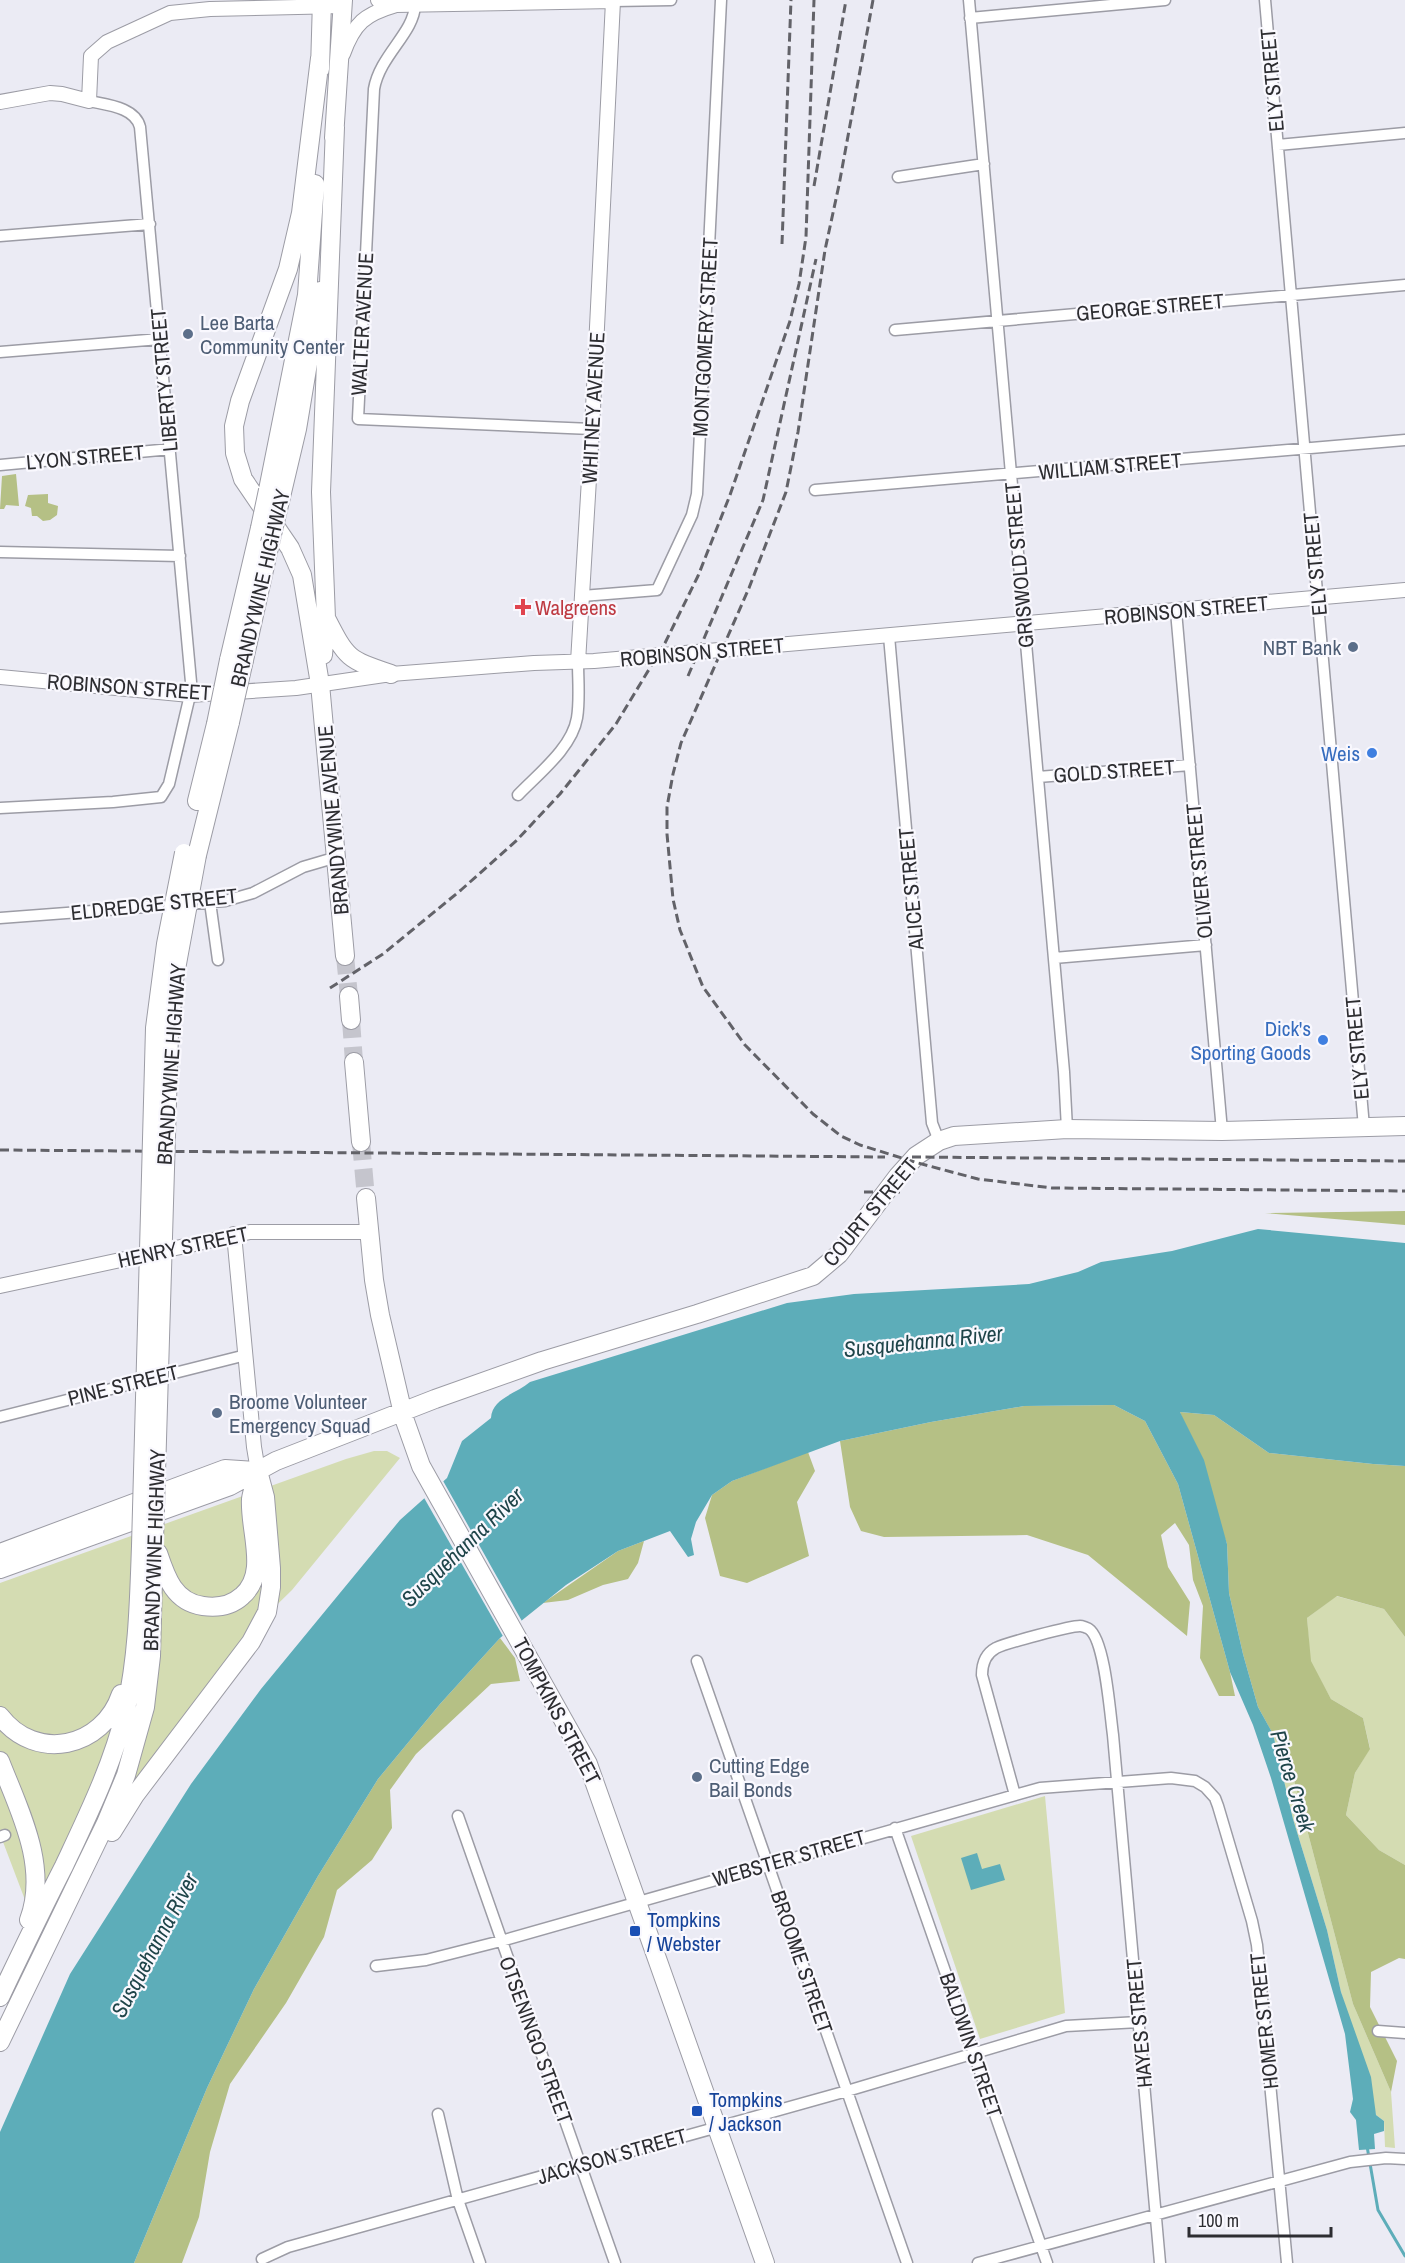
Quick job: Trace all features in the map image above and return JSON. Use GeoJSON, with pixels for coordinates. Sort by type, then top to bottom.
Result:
{"type":"FeatureCollection","features":[{"type":"Feature","properties":{"kind":"main road","name":"BRANDYWINE HIGHWAY"},"geometry":{"type":"LineString","coordinates":[[0,2042],[114,1804],[126,1775],[141,1723],[151,1656],[147,1543],[155,1028],[166,944],[223,723],[274,495],[307,295],[314,202],[322,3]]}},
{"type":"Feature","properties":{"kind":"main road","name":"BRANDYWINE HIGHWAY"},"geometry":{"type":"LineString","coordinates":[[274,495],[297,429],[318,306],[335,127],[342,3]]}},
{"type":"Feature","properties":{"kind":"main road"},"geometry":{"type":"LineString","coordinates":[[320,57],[301,213],[291,258],[240,401],[234,426],[238,467],[243,478],[290,548],[299,568],[320,684]]}},
{"type":"Feature","properties":{"kind":"main road"},"geometry":{"type":"LineString","coordinates":[[320,684],[326,618],[321,492],[335,127]]}},
{"type":"Feature","properties":{"kind":"main road"},"geometry":{"type":"LineString","coordinates":[[326,618],[347,656],[360,664],[391,674]]}},
{"type":"Feature","properties":{"kind":"main road","name":"BRANDYWINE AVENUE"},"geometry":{"type":"LineString","coordinates":[[320,684],[345,956]]}},
{"type":"Feature","properties":{"kind":"main road"},"geometry":{"type":"LineString","coordinates":[[349,996],[351,1020]]}},
{"type":"Feature","properties":{"kind":"main road"},"geometry":{"type":"LineString","coordinates":[[354,1062],[361,1142]]}},
{"type":"Feature","properties":{"kind":"main road","name":"COURT STREET"},"geometry":{"type":"LineString","coordinates":[[0,1569],[230,1486],[276,1461],[542,1361],[813,1276],[839,1254],[905,1167],[923,1150],[939,1141],[964,1135],[1067,1130],[1222,1131],[1405,1126]]}},
{"type":"Feature","properties":{"kind":"main road"},"geometry":{"type":"LineString","coordinates":[[366,1198],[375,1289],[402,1412]]}},
{"type":"Feature","properties":{"kind":"main road","name":"TOMPKINS STREET"},"geometry":{"type":"LineString","coordinates":[[402,1412],[421,1466],[588,1764],[765,2263]]}},
{"type":"Feature","properties":{"kind":"main road"},"geometry":{"type":"LineString","coordinates":[[0,1553],[225,1469],[258,1471]]}},
{"type":"Feature","properties":{"kind":"main road"},"geometry":{"type":"LineString","coordinates":[[147,1543],[175,1591],[189,1602],[215,1607],[224,1606],[238,1599],[252,1584],[257,1572],[251,1498],[258,1471]]}},
{"type":"Feature","properties":{"kind":"main road"},"geometry":{"type":"LineString","coordinates":[[59,1920],[135,1795],[251,1642],[267,1612],[271,1568],[265,1497],[258,1471]]}},
{"type":"Feature","properties":{"kind":"main road","name":"BRANDYWINE HIGHWAY"},"geometry":{"type":"LineString","coordinates":[[2,1994],[84,1824],[111,1760],[129,1693],[136,1651],[147,1543]]}},
{"type":"Feature","properties":{"kind":"main road"},"geometry":{"type":"LineString","coordinates":[[0,1716],[20,1735],[44,1744],[71,1742],[98,1730],[110,1716],[120,1698],[129,1664],[139,1607]]}},
{"type":"Feature","properties":{"kind":"main road"},"geometry":{"type":"LineString","coordinates":[[0,1761],[31,1845],[35,1863],[32,1910],[2,1994]]}},
{"type":"Feature","properties":{"kind":"street"},"geometry":{"type":"LineString","coordinates":[[378,0],[396,5],[671,0]]}},
{"type":"Feature","properties":{"kind":"street","name":"MONTGOMERY STREET"},"geometry":{"type":"LineString","coordinates":[[582,596],[657,590],[692,515],[697,494],[721,0]]}},
{"type":"Feature","properties":{"kind":"street","name":"GRISWOLD STREET"},"geometry":{"type":"LineString","coordinates":[[969,0],[1064,1072],[1067,1130]]}},
{"type":"Feature","properties":{"kind":"street"},"geometry":{"type":"LineString","coordinates":[[970,18],[1165,0]]}},
{"type":"Feature","properties":{"kind":"street","name":"ELY STREET"},"geometry":{"type":"LineString","coordinates":[[1265,0],[1364,1127]]}},
{"type":"Feature","properties":{"kind":"street","name":"WHITNEY AVENUE"},"geometry":{"type":"LineString","coordinates":[[518,795],[558,753],[575,726],[578,707],[578,662],[613,1]]}},
{"type":"Feature","properties":{"kind":"street"},"geometry":{"type":"LineString","coordinates":[[0,102],[50,93],[89,101],[91,56],[106,42],[170,13],[234,4],[342,3]]}},
{"type":"Feature","properties":{"kind":"street"},"geometry":{"type":"LineString","coordinates":[[339,68],[348,40],[359,22],[374,12],[396,5]]}},
{"type":"Feature","properties":{"kind":"street","name":"WALTER AVENUE"},"geometry":{"type":"LineString","coordinates":[[415,5],[411,22],[385,59],[374,89],[358,420],[592,429]]}},
{"type":"Feature","properties":{"kind":"street","name":"LIBERTY STREET"},"geometry":{"type":"LineString","coordinates":[[0,808],[161,797],[169,784],[190,695],[191,682],[171,449],[139,120],[131,112],[89,101]]}},
{"type":"Feature","properties":{"kind":"street"},"geometry":{"type":"LineString","coordinates":[[1278,144],[1405,133]]}},
{"type":"Feature","properties":{"kind":"street"},"geometry":{"type":"LineString","coordinates":[[898,177],[984,164]]}},
{"type":"Feature","properties":{"kind":"street"},"geometry":{"type":"LineString","coordinates":[[0,236],[150,224]]}},
{"type":"Feature","properties":{"kind":"street","name":"GEORGE STREET"},"geometry":{"type":"LineString","coordinates":[[895,330],[1405,285]]}},
{"type":"Feature","properties":{"kind":"street"},"geometry":{"type":"LineString","coordinates":[[0,352],[160,339]]}},
{"type":"Feature","properties":{"kind":"street","name":"WILLIAM STREET"},"geometry":{"type":"LineString","coordinates":[[815,490],[1405,440]]}},
{"type":"Feature","properties":{"kind":"street","name":"LYON STREET"},"geometry":{"type":"LineString","coordinates":[[0,465],[171,449]]}},
{"type":"Feature","properties":{"kind":"street"},"geometry":{"type":"LineString","coordinates":[[0,552],[180,556]]}},
{"type":"Feature","properties":{"kind":"street","name":"ROBINSON STREET"},"geometry":{"type":"LineString","coordinates":[[0,677],[190,695],[252,692],[391,674],[578,662],[1405,591]]}},
{"type":"Feature","properties":{"kind":"street","name":"OLIVER STREET"},"geometry":{"type":"LineString","coordinates":[[1176,611],[1222,1131]]}},
{"type":"Feature","properties":{"kind":"street","name":"ALICE STREET"},"geometry":{"type":"LineString","coordinates":[[890,636],[932,1124],[939,1141]]}},
{"type":"Feature","properties":{"kind":"street","name":"GOLD STREET"},"geometry":{"type":"LineString","coordinates":[[1038,777],[1190,765]]}},
{"type":"Feature","properties":{"kind":"street","name":"ELDREDGE STREET"},"geometry":{"type":"LineString","coordinates":[[0,918],[240,898],[303,867],[337,857]]}},
{"type":"Feature","properties":{"kind":"street"},"geometry":{"type":"LineString","coordinates":[[210,902],[218,960]]}},
{"type":"Feature","properties":{"kind":"street"},"geometry":{"type":"LineString","coordinates":[[1054,958],[1206,945]]}},
{"type":"Feature","properties":{"kind":"street","name":"HENRY STREET"},"geometry":{"type":"LineString","coordinates":[[0,1286],[234,1234],[258,1231],[369,1232]]}},
{"type":"Feature","properties":{"kind":"street"},"geometry":{"type":"LineString","coordinates":[[234,1234],[258,1471]]}},
{"type":"Feature","properties":{"kind":"street","name":"PINE STREET"},"geometry":{"type":"LineString","coordinates":[[0,1417],[246,1355]]}},
{"type":"Feature","properties":{"kind":"street","name":"HAYES STREET"},"geometry":{"type":"LineString","coordinates":[[1015,1795],[982,1675],[982,1664],[995,1649],[1081,1626],[1088,1628],[1097,1638],[1101,1654],[1113,1735],[1160,2263]]}},
{"type":"Feature","properties":{"kind":"street","name":"BROOME STREET"},"geometry":{"type":"LineString","coordinates":[[697,1661],[908,2263]]}},
{"type":"Feature","properties":{"kind":"street","name":"WEBSTER STREET"},"geometry":{"type":"LineString","coordinates":[[376,1966],[426,1960],[501,1941],[1040,1788],[1171,1779],[1195,1781],[1205,1787]]}},
{"type":"Feature","properties":{"kind":"street","name":"HOMER STREET"},"geometry":{"type":"LineString","coordinates":[[1205,1787],[1215,1798],[1218,1806],[1257,1945],[1287,2263]]}},
{"type":"Feature","properties":{"kind":"street","name":"OTSENINGO STREET"},"geometry":{"type":"LineString","coordinates":[[458,1816],[615,2263]]}},
{"type":"Feature","properties":{"kind":"street","name":"BALDWIN STREET"},"geometry":{"type":"LineString","coordinates":[[895,1828],[1047,2263]]}},
{"type":"Feature","properties":{"kind":"street","name":"JACKSON STREET"},"geometry":{"type":"LineString","coordinates":[[262,2259],[288,2247],[847,2091],[1073,2024],[1139,2022]]}},
{"type":"Feature","properties":{"kind":"street"},"geometry":{"type":"LineString","coordinates":[[1378,2031],[1405,2032]]}},
{"type":"Feature","properties":{"kind":"street"},"geometry":{"type":"LineString","coordinates":[[438,2114],[458,2200],[480,2263]]}},
{"type":"Feature","properties":{"kind":"street"},"geometry":{"type":"LineString","coordinates":[[978,2263],[1361,2160],[1405,2159]]}},
{"type":"Feature","properties":{"kind":"green space"},"geometry":{"type":"Polygon","coordinates":[[[16,474],[19,506],[6,505],[4,509],[0,509],[2,476],[16,474]]]}},
{"type":"Feature","properties":{"kind":"green space"},"geometry":{"type":"Polygon","coordinates":[[[48,494],[48,503],[58,506],[57,515],[50,520],[43,521],[37,516],[32,516],[31,508],[25,506],[28,495],[48,494]]]}},
{"type":"Feature","properties":{"kind":"green space"},"geometry":{"type":"Polygon","coordinates":[[[1405,1211],[1405,1225],[1265,1213],[1405,1211]]]}},
{"type":"Feature","properties":{"kind":"green space"},"geometry":{"type":"Polygon","coordinates":[[[1114,1405],[1145,1421],[1178,1484],[1235,1696],[1219,1696],[1200,1658],[1203,1606],[1193,1580],[1189,1545],[1175,1523],[1161,1535],[1168,1567],[1190,1602],[1187,1636],[1088,1555],[1027,1535],[884,1537],[861,1531],[850,1507],[840,1441],[1024,1406],[1114,1405]]]}},
{"type":"Feature","properties":{"kind":"green space"},"geometry":{"type":"Polygon","coordinates":[[[1180,1412],[1214,1415],[1269,1453],[1405,1466],[1405,1637],[1384,1609],[1337,1596],[1307,1618],[1311,1661],[1331,1699],[1363,1718],[1370,1749],[1355,1773],[1346,1815],[1379,1850],[1405,1865],[1405,1959],[1399,1958],[1371,1972],[1370,2007],[1397,2061],[1391,2092],[1353,2004],[1290,1765],[1258,1707],[1229,1593],[1227,1544],[1180,1412]]]}},
{"type":"Feature","properties":{"kind":"green space"},"geometry":{"type":"Polygon","coordinates":[[[374,1451],[387,1451],[400,1458],[292,1590],[248,1633],[33,1921],[0,1834],[0,1583],[374,1451]]]}},
{"type":"Feature","properties":{"kind":"green space"},"geometry":{"type":"Polygon","coordinates":[[[808,1452],[815,1471],[797,1502],[809,1556],[747,1583],[720,1576],[705,1518],[712,1495],[732,1481],[808,1452]]]}},
{"type":"Feature","properties":{"kind":"green space"},"geometry":{"type":"Polygon","coordinates":[[[644,1541],[638,1563],[628,1579],[603,1585],[568,1600],[543,1603],[618,1551],[644,1541]]]}},
{"type":"Feature","properties":{"kind":"green space"},"geometry":{"type":"Polygon","coordinates":[[[1336,1596],[1384,1609],[1405,1637],[1405,1865],[1379,1850],[1346,1815],[1355,1773],[1370,1748],[1363,1718],[1331,1699],[1310,1661],[1307,1618],[1336,1596]]]}},
{"type":"Feature","properties":{"kind":"green space"},"geometry":{"type":"Polygon","coordinates":[[[500,1638],[515,1658],[520,1681],[491,1684],[416,1754],[390,1790],[392,1828],[372,1860],[337,1890],[324,1937],[286,2003],[230,2084],[210,2152],[199,2217],[182,2263],[134,2263],[207,2088],[254,1989],[318,1876],[378,1779],[440,1704],[500,1638]]]}},
{"type":"Feature","properties":{"kind":"green space"},"geometry":{"type":"Polygon","coordinates":[[[1273,1734],[1290,1765],[1353,2004],[1391,2092],[1395,2148],[1385,2147],[1384,2121],[1376,2115],[1341,1992],[1327,1930],[1293,1819],[1273,1734]]]}},
{"type":"Feature","properties":{"kind":"green space"},"geometry":{"type":"Polygon","coordinates":[[[1045,1796],[1065,2013],[980,2039],[911,1836],[1045,1796]]]}},
{"type":"Feature","properties":{"kind":"water","name":"Susquehanna River"},"geometry":{"type":"Polygon","coordinates":[[[1258,1229],[1405,1243],[1405,1466],[1269,1453],[1214,1415],[1180,1412],[1204,1460],[1227,1544],[1229,1593],[1243,1654],[1258,1707],[1273,1734],[1293,1819],[1327,1930],[1341,1992],[1371,2077],[1376,2115],[1384,2121],[1384,2131],[1374,2134],[1375,2149],[1359,2150],[1356,2120],[1350,2112],[1353,2099],[1345,2034],[1271,1778],[1253,1725],[1230,1672],[1178,1484],[1145,1421],[1114,1405],[1024,1406],[840,1441],[732,1481],[712,1495],[696,1522],[691,1539],[694,1555],[688,1557],[670,1531],[618,1551],[566,1585],[500,1638],[440,1704],[378,1779],[318,1876],[254,1989],[207,2088],[134,2263],[0,2263],[0,2132],[70,1974],[191,1784],[261,1689],[400,1520],[447,1478],[462,1441],[491,1418],[492,1411],[500,1401],[530,1382],[787,1303],[854,1294],[1029,1284],[1078,1272],[1101,1262],[1172,1251],[1258,1229]]]}},
{"type":"Feature","properties":{"kind":"water"},"geometry":{"type":"Polygon","coordinates":[[[977,1853],[982,1869],[1000,1864],[1005,1880],[971,1890],[961,1858],[977,1853]]]}},
{"type":"Feature","properties":{"kind":"pier"},"geometry":{"type":"Polygon","coordinates":[[[442,1479],[523,1623],[504,1638],[423,1496],[442,1479]]]}},
{"type":"Feature","properties":{"kind":"waterway","name":"Pierce Creek"},"geometry":{"type":"LineString","coordinates":[[1367,2146],[1378,2210],[1405,2256]]}},
{"type":"Feature","properties":{"kind":"tunnel"},"geometry":{"type":"LineString","coordinates":[[345,956],[349,996]]}},
{"type":"Feature","properties":{"kind":"tunnel"},"geometry":{"type":"LineString","coordinates":[[351,1020],[354,1062]]}},
{"type":"Feature","properties":{"kind":"tunnel"},"geometry":{"type":"LineString","coordinates":[[361,1142],[366,1198]]}},
{"type":"Feature","properties":{"kind":"railway"},"geometry":{"type":"LineString","coordinates":[[782,244],[791,0]]}},
{"type":"Feature","properties":{"kind":"railway"},"geometry":{"type":"LineString","coordinates":[[330,988],[383,954],[461,890],[517,840],[560,794],[616,724],[665,643],[698,576],[730,495],[790,321],[799,284],[806,237],[814,0]]}},
{"type":"Feature","properties":{"kind":"railway"},"geometry":{"type":"LineString","coordinates":[[814,186],[846,0]]}},
{"type":"Feature","properties":{"kind":"railway"},"geometry":{"type":"LineString","coordinates":[[873,0],[825,250],[798,432],[786,492],[749,588],[681,743],[667,807],[673,899],[680,930],[703,987],[745,1045],[813,1114],[841,1136],[860,1145],[918,1163],[978,1179],[1052,1188],[1405,1191]]}},
{"type":"Feature","properties":{"kind":"railway"},"geometry":{"type":"LineString","coordinates":[[688,676],[763,500],[816,259]]}},
{"type":"Feature","properties":{"kind":"railway"},"geometry":{"type":"LineString","coordinates":[[0,1150],[885,1157]]}},
{"type":"Feature","properties":{"kind":"railway"},"geometry":{"type":"LineString","coordinates":[[912,1157],[1405,1161]]}},
{"type":"Feature","properties":{"kind":"railway"},"geometry":{"type":"LineString","coordinates":[[864,1192],[900,1192]]}},
{"type":"Feature","properties":{"kind":"place","name":"Lee Barta Community Center"},"geometry":{"type":"Point","coordinates":[188,334]}},
{"type":"Feature","properties":{"kind":"place","name":"Walgreens"},"geometry":{"type":"Point","coordinates":[523,607]}},
{"type":"Feature","properties":{"kind":"place","name":"NBT Bank"},"geometry":{"type":"Point","coordinates":[1353,647]}},
{"type":"Feature","properties":{"kind":"place","name":"Weis"},"geometry":{"type":"Point","coordinates":[1372,753]}},
{"type":"Feature","properties":{"kind":"place","name":"Dick's Sporting Goods"},"geometry":{"type":"Point","coordinates":[1323,1040]}},
{"type":"Feature","properties":{"kind":"place","name":"Broome Volunteer Emergency Squad"},"geometry":{"type":"Point","coordinates":[217,1413]}},
{"type":"Feature","properties":{"kind":"place","name":"Cutting Edge Bail Bonds"},"geometry":{"type":"Point","coordinates":[697,1777]}},
{"type":"Feature","properties":{"kind":"place","name":"Tompkins / Webster"},"geometry":{"type":"Point","coordinates":[635,1931]}},
{"type":"Feature","properties":{"kind":"place","name":"Tompkins / Jackson"},"geometry":{"type":"Point","coordinates":[697,2111]}}]}
